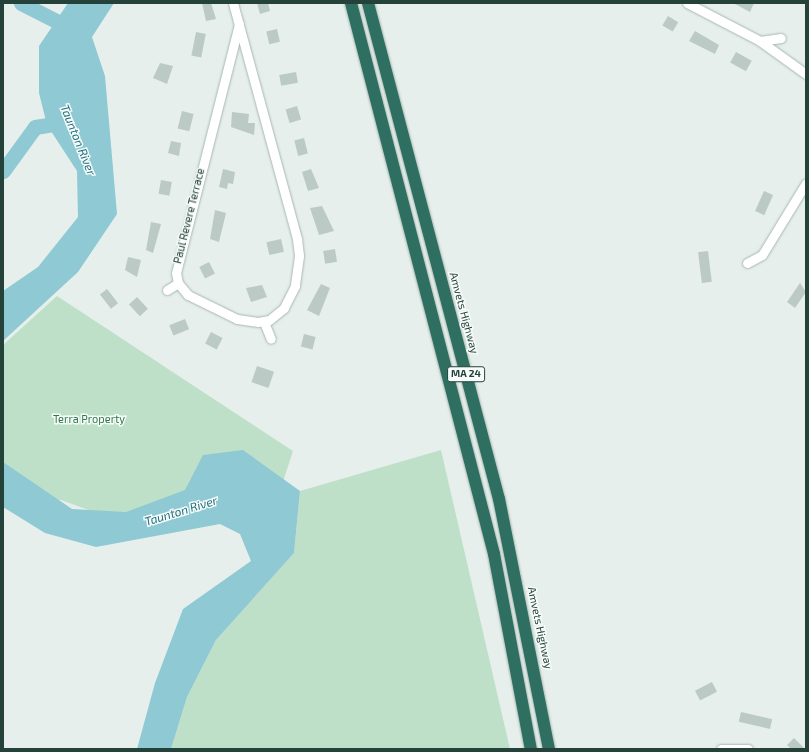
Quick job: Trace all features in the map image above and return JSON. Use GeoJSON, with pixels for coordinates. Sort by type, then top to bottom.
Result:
{"type":"FeatureCollection","features":[{"type":"Feature","properties":{"kind":"highway","name":"MA 24"},"geometry":{"type":"LineString","coordinates":[[351,3],[492,546],[531,749]]}},
{"type":"Feature","properties":{"kind":"highway","name":"Amvets Highway"},"geometry":{"type":"LineString","coordinates":[[368,3],[499,499],[549,749]]}},
{"type":"Feature","properties":{"kind":"street","name":"Paul Revere Terrace"},"geometry":{"type":"LineString","coordinates":[[234,3],[299,249],[298,272],[292,293],[278,314],[264,322]]}},
{"type":"Feature","properties":{"kind":"street"},"geometry":{"type":"LineString","coordinates":[[687,3],[703,7],[760,41],[806,74]]}},
{"type":"Feature","properties":{"kind":"street","name":"Paul Revere Terrace"},"geometry":{"type":"LineString","coordinates":[[178,283],[177,260],[239,24]]}},
{"type":"Feature","properties":{"kind":"street"},"geometry":{"type":"LineString","coordinates":[[760,41],[781,38]]}},
{"type":"Feature","properties":{"kind":"street"},"geometry":{"type":"LineString","coordinates":[[746,263],[762,255],[806,183]]}},
{"type":"Feature","properties":{"kind":"street"},"geometry":{"type":"LineString","coordinates":[[167,290],[178,283],[188,295],[237,319],[264,322],[271,339]]}},
{"type":"Feature","properties":{"kind":"street"},"geometry":{"type":"LineString","coordinates":[[721,749],[748,749]]}},
{"type":"Feature","properties":{"kind":"green space","name":"Terra Property"},"geometry":{"type":"Polygon","coordinates":[[[57,296],[293,451],[277,500],[196,497],[108,517],[61,500],[35,499],[3,475],[3,345],[57,296]]]}},
{"type":"Feature","properties":{"kind":"green space"},"geometry":{"type":"Polygon","coordinates":[[[441,450],[510,749],[171,749],[187,697],[216,640],[294,553],[300,491],[441,450]]]}},
{"type":"Feature","properties":{"kind":"water","name":"Taunton River"},"geometry":{"type":"Polygon","coordinates":[[[68,3],[114,3],[92,37],[105,76],[117,214],[78,272],[3,341],[3,291],[38,267],[78,217],[77,171],[47,125],[39,93],[39,46],[68,3]]]}},
{"type":"Feature","properties":{"kind":"water","name":"Taunton River"},"geometry":{"type":"Polygon","coordinates":[[[243,450],[300,491],[294,553],[216,640],[187,697],[171,749],[137,749],[155,683],[183,609],[251,561],[240,534],[220,524],[96,547],[45,533],[3,507],[3,462],[72,509],[126,512],[185,490],[203,455],[243,450]]]}},
{"type":"Feature","properties":{"kind":"building"},"geometry":{"type":"Polygon","coordinates":[[[202,3],[211,3],[216,19],[206,21],[202,3]]]}},
{"type":"Feature","properties":{"kind":"building"},"geometry":{"type":"Polygon","coordinates":[[[257,3],[268,3],[270,11],[260,14],[257,3]]]}},
{"type":"Feature","properties":{"kind":"building"},"geometry":{"type":"Polygon","coordinates":[[[733,3],[754,3],[750,12],[733,3]]]}},
{"type":"Feature","properties":{"kind":"building"},"geometry":{"type":"Polygon","coordinates":[[[668,16],[678,22],[673,32],[662,25],[668,16]]]}},
{"type":"Feature","properties":{"kind":"building"},"geometry":{"type":"Polygon","coordinates":[[[277,29],[280,42],[269,44],[266,31],[277,29]]]}},
{"type":"Feature","properties":{"kind":"building"},"geometry":{"type":"Polygon","coordinates":[[[695,31],[719,45],[715,54],[689,41],[695,31]]]}},
{"type":"Feature","properties":{"kind":"building"},"geometry":{"type":"Polygon","coordinates":[[[196,32],[206,34],[201,57],[191,56],[196,32]]]}},
{"type":"Feature","properties":{"kind":"building"},"geometry":{"type":"Polygon","coordinates":[[[736,52],[752,61],[746,71],[730,62],[736,52]]]}},
{"type":"Feature","properties":{"kind":"building"},"geometry":{"type":"Polygon","coordinates":[[[160,63],[173,66],[167,84],[153,78],[160,63]]]}},
{"type":"Feature","properties":{"kind":"building"},"geometry":{"type":"Polygon","coordinates":[[[296,72],[298,83],[281,86],[279,75],[296,72]]]}},
{"type":"Feature","properties":{"kind":"building"},"geometry":{"type":"Polygon","coordinates":[[[297,106],[301,119],[290,123],[286,110],[297,106]]]}},
{"type":"Feature","properties":{"kind":"building"},"geometry":{"type":"Polygon","coordinates":[[[182,111],[194,114],[189,131],[178,128],[182,111]]]}},
{"type":"Feature","properties":{"kind":"building"},"geometry":{"type":"Polygon","coordinates":[[[232,112],[249,114],[248,123],[255,123],[254,135],[231,127],[232,112]]]}},
{"type":"Feature","properties":{"kind":"building"},"geometry":{"type":"Polygon","coordinates":[[[304,138],[308,154],[298,156],[294,140],[304,138]]]}},
{"type":"Feature","properties":{"kind":"building"},"geometry":{"type":"Polygon","coordinates":[[[171,141],[181,143],[179,156],[168,153],[171,141]]]}},
{"type":"Feature","properties":{"kind":"building"},"geometry":{"type":"Polygon","coordinates":[[[223,169],[235,172],[233,184],[228,183],[227,189],[219,187],[223,169]]]}},
{"type":"Feature","properties":{"kind":"building"},"geometry":{"type":"Polygon","coordinates":[[[311,169],[319,188],[308,191],[302,172],[311,169]]]}},
{"type":"Feature","properties":{"kind":"building"},"geometry":{"type":"Polygon","coordinates":[[[161,180],[172,182],[169,196],[159,194],[161,180]]]}},
{"type":"Feature","properties":{"kind":"building"},"geometry":{"type":"Polygon","coordinates":[[[764,191],[773,195],[764,215],[755,211],[764,191]]]}},
{"type":"Feature","properties":{"kind":"building"},"geometry":{"type":"Polygon","coordinates":[[[322,206],[334,231],[319,235],[310,208],[322,206]]]}},
{"type":"Feature","properties":{"kind":"building"},"geometry":{"type":"Polygon","coordinates":[[[215,210],[226,213],[219,242],[210,239],[215,210]]]}},
{"type":"Feature","properties":{"kind":"building"},"geometry":{"type":"Polygon","coordinates":[[[151,222],[161,224],[153,253],[146,250],[151,222]]]}},
{"type":"Feature","properties":{"kind":"building"},"geometry":{"type":"Polygon","coordinates":[[[281,239],[284,252],[269,255],[266,242],[281,239]]]}},
{"type":"Feature","properties":{"kind":"building"},"geometry":{"type":"Polygon","coordinates":[[[335,249],[337,262],[325,264],[323,251],[335,249]]]}},
{"type":"Feature","properties":{"kind":"building"},"geometry":{"type":"Polygon","coordinates":[[[708,251],[712,282],[702,283],[698,252],[708,251]]]}},
{"type":"Feature","properties":{"kind":"building"},"geometry":{"type":"Polygon","coordinates":[[[128,257],[141,260],[137,277],[125,270],[128,257]]]}},
{"type":"Feature","properties":{"kind":"building"},"geometry":{"type":"Polygon","coordinates":[[[209,262],[215,274],[205,279],[199,267],[209,262]]]}},
{"type":"Feature","properties":{"kind":"building"},"geometry":{"type":"Polygon","coordinates":[[[800,283],[806,292],[795,308],[787,302],[800,283]]]}},
{"type":"Feature","properties":{"kind":"building"},"geometry":{"type":"Polygon","coordinates":[[[321,284],[330,288],[319,316],[307,310],[321,284]]]}},
{"type":"Feature","properties":{"kind":"building"},"geometry":{"type":"Polygon","coordinates":[[[262,285],[267,297],[251,302],[246,288],[262,285]]]}},
{"type":"Feature","properties":{"kind":"building"},"geometry":{"type":"Polygon","coordinates":[[[107,289],[118,303],[111,309],[100,295],[107,289]]]}},
{"type":"Feature","properties":{"kind":"building"},"geometry":{"type":"Polygon","coordinates":[[[137,297],[148,309],[140,316],[129,305],[137,297]]]}},
{"type":"Feature","properties":{"kind":"building"},"geometry":{"type":"Polygon","coordinates":[[[185,319],[189,329],[173,336],[169,325],[185,319]]]}},
{"type":"Feature","properties":{"kind":"building"},"geometry":{"type":"Polygon","coordinates":[[[211,332],[223,338],[217,349],[205,344],[211,332]]]}},
{"type":"Feature","properties":{"kind":"building"},"geometry":{"type":"Polygon","coordinates":[[[304,334],[316,337],[312,350],[301,347],[304,334]]]}},
{"type":"Feature","properties":{"kind":"building"},"geometry":{"type":"Polygon","coordinates":[[[257,366],[274,372],[268,388],[251,382],[257,366]]]}},
{"type":"Feature","properties":{"kind":"building"},"geometry":{"type":"Polygon","coordinates":[[[712,682],[717,692],[700,700],[695,691],[712,682]]]}},
{"type":"Feature","properties":{"kind":"building"},"geometry":{"type":"Polygon","coordinates":[[[741,712],[772,719],[770,729],[739,722],[741,712]]]}},
{"type":"Feature","properties":{"kind":"building"},"geometry":{"type":"Polygon","coordinates":[[[794,738],[805,749],[791,749],[787,745],[794,738]]]}},
{"type":"Feature","properties":{"kind":"waterway"},"geometry":{"type":"LineString","coordinates":[[21,3],[72,29]]}},
{"type":"Feature","properties":{"kind":"waterway","name":"Taunton River"},"geometry":{"type":"LineString","coordinates":[[3,171],[35,127],[55,124],[65,131]]}}]}
